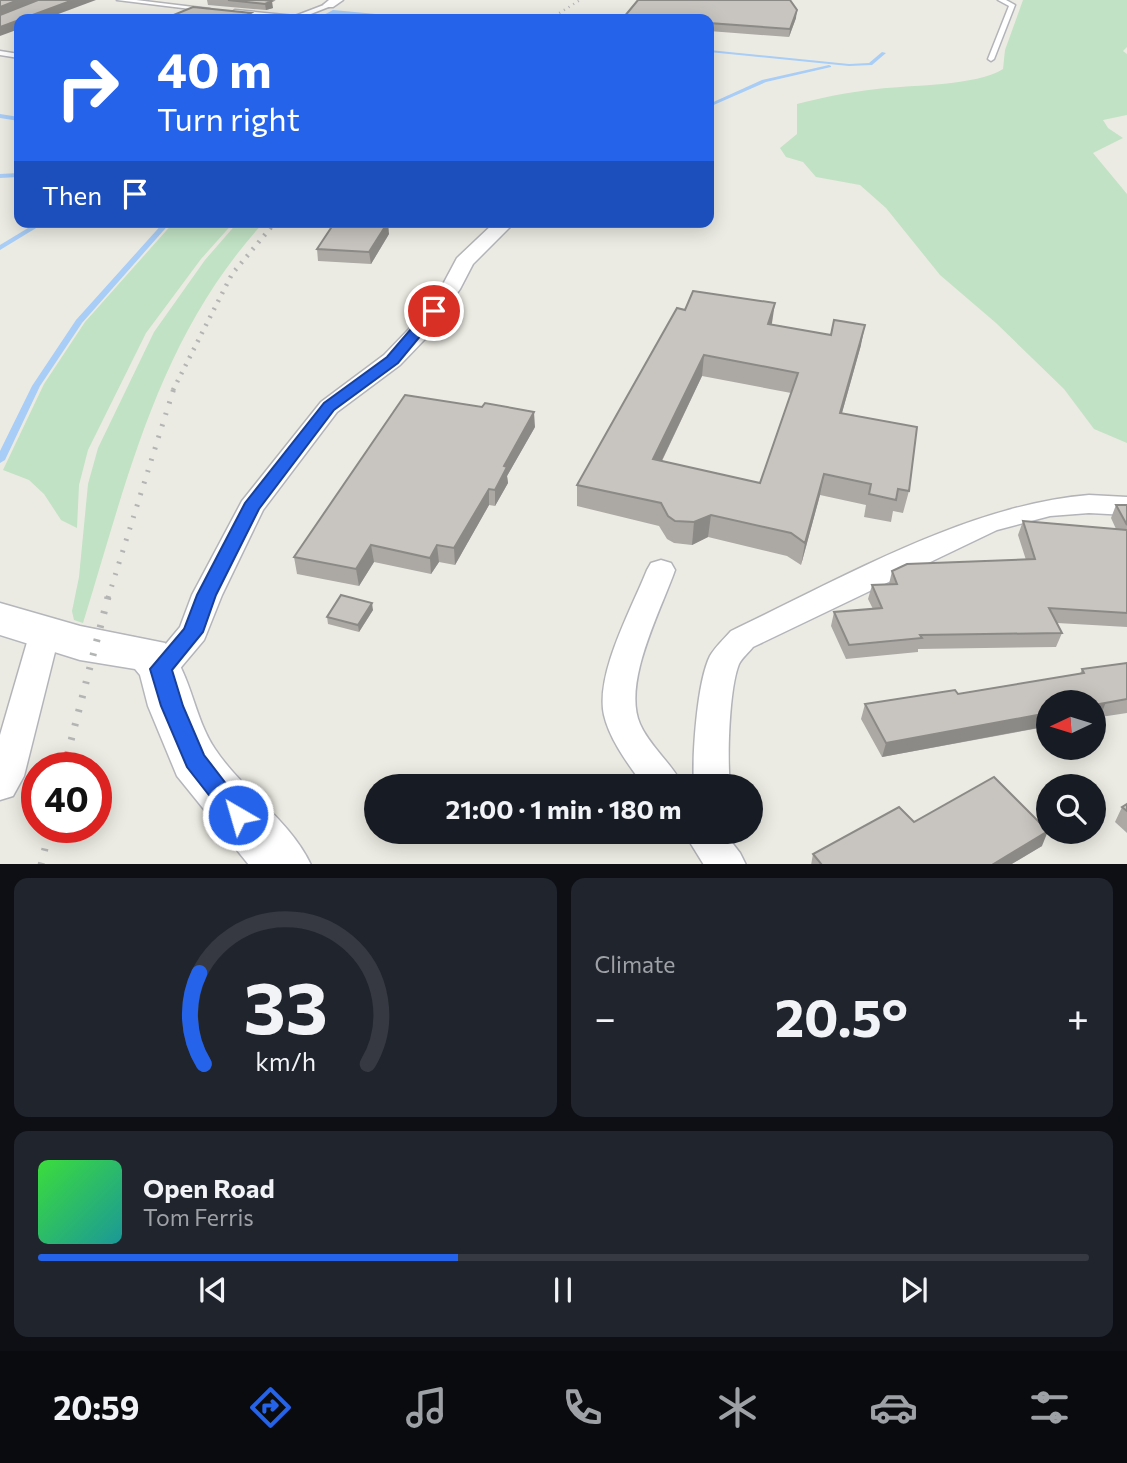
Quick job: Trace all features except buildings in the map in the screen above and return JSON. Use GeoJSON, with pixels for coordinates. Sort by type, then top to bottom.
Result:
{"type":"FeatureCollection","features":[{"type":"Feature","properties":{"kind":"street"},"geometry":{"type":"LineString","coordinates":[[161,669],[193,632],[207,595],[251,507],[329,407],[393,360],[417,334],[450,289],[464,262],[499,228]]}},
{"type":"Feature","properties":{"kind":"street"},"geometry":{"type":"LineString","coordinates":[[711,774],[715,709],[724,660],[742,639],[987,524],[1050,507],[1089,504],[1127,506]]}},
{"type":"Feature","properties":{"kind":"street"},"geometry":{"type":"LineString","coordinates":[[657,774],[626,729],[619,707],[622,677],[661,570]]}},
{"type":"Feature","properties":{"kind":"street"},"geometry":{"type":"LineString","coordinates":[[0,619],[80,643],[149,655],[161,669],[172,706],[195,761],[238,815],[284,864]]}},
{"type":"Feature","properties":{"kind":"street"},"geometry":{"type":"LineString","coordinates":[[0,785],[6,776],[45,632]]}},
{"type":"Feature","properties":{"kind":"lane"},"geometry":{"type":"LineString","coordinates":[[120,0],[214,10]]}},
{"type":"Feature","properties":{"kind":"lane"},"geometry":{"type":"LineString","coordinates":[[990,59],[1012,5],[1000,0]]}},
{"type":"Feature","properties":{"kind":"lane"},"geometry":{"type":"LineString","coordinates":[[305,14],[333,2]]}},
{"type":"Feature","properties":{"kind":"lane"},"geometry":{"type":"LineString","coordinates":[[228,11],[253,14]]}},
{"type":"Feature","properties":{"kind":"green space"},"geometry":{"type":"Polygon","coordinates":[[[1023,0],[1127,0],[1127,47],[1123,51],[1127,54],[1127,115],[1103,120],[1108,128],[1123,138],[1093,153],[1127,194],[1127,443],[1094,429],[1064,389],[996,323],[940,275],[886,208],[860,185],[816,177],[803,162],[786,157],[780,148],[797,134],[797,104],[867,90],[960,82],[992,75],[1003,69],[1005,50],[1023,0]]]}},
{"type":"Feature","properties":{"kind":"green space"},"geometry":{"type":"Polygon","coordinates":[[[169,228],[229,228],[201,259],[146,333],[88,450],[79,485],[77,528],[61,520],[44,494],[29,480],[3,470],[44,384],[85,322],[169,228]]]}},
{"type":"Feature","properties":{"kind":"green space"},"geometry":{"type":"Polygon","coordinates":[[[233,228],[259,228],[228,267],[197,313],[172,362],[132,463],[83,623],[74,620],[72,611],[79,577],[88,484],[98,448],[154,332],[205,260],[233,228]]]}},
{"type":"Feature","properties":{"kind":"water"},"geometry":{"type":"Polygon","coordinates":[[[333,10],[376,14],[325,14],[333,10]]]}},
{"type":"Feature","properties":{"kind":"waterway"},"geometry":{"type":"LineString","coordinates":[[714,52],[849,65],[870,64],[884,53]]}},
{"type":"Feature","properties":{"kind":"waterway"},"geometry":{"type":"LineString","coordinates":[[714,104],[764,81],[829,66]]}},
{"type":"Feature","properties":{"kind":"waterway"},"geometry":{"type":"LineString","coordinates":[[0,116],[14,118]]}},
{"type":"Feature","properties":{"kind":"waterway"},"geometry":{"type":"LineString","coordinates":[[0,176],[14,175]]}},
{"type":"Feature","properties":{"kind":"waterway"},"geometry":{"type":"LineString","coordinates":[[0,248],[33,228]]}},
{"type":"Feature","properties":{"kind":"waterway"},"geometry":{"type":"LineString","coordinates":[[0,460],[36,386],[79,322],[163,228]]}},
{"type":"Feature","properties":{"kind":"railway"},"geometry":{"type":"LineString","coordinates":[[558,14],[580,0]]}},
{"type":"Feature","properties":{"kind":"railway"},"geometry":{"type":"LineString","coordinates":[[174,388],[232,274],[270,228]]}},
{"type":"Feature","properties":{"kind":"railway"},"geometry":{"type":"LineString","coordinates":[[108,598],[174,388]]}},
{"type":"Feature","properties":{"kind":"railway"},"geometry":{"type":"LineString","coordinates":[[68,752],[108,597]]}},
{"type":"Feature","properties":{"kind":"railway"},"geometry":{"type":"LineString","coordinates":[[41,864],[46,843]]}},
{"type":"Feature","properties":{"kind":"route"},"geometry":{"type":"LineString","coordinates":[[238,815],[195,761],[172,706],[161,669],[193,632],[207,595],[251,507],[329,407],[393,360],[434,311]]}}]}
